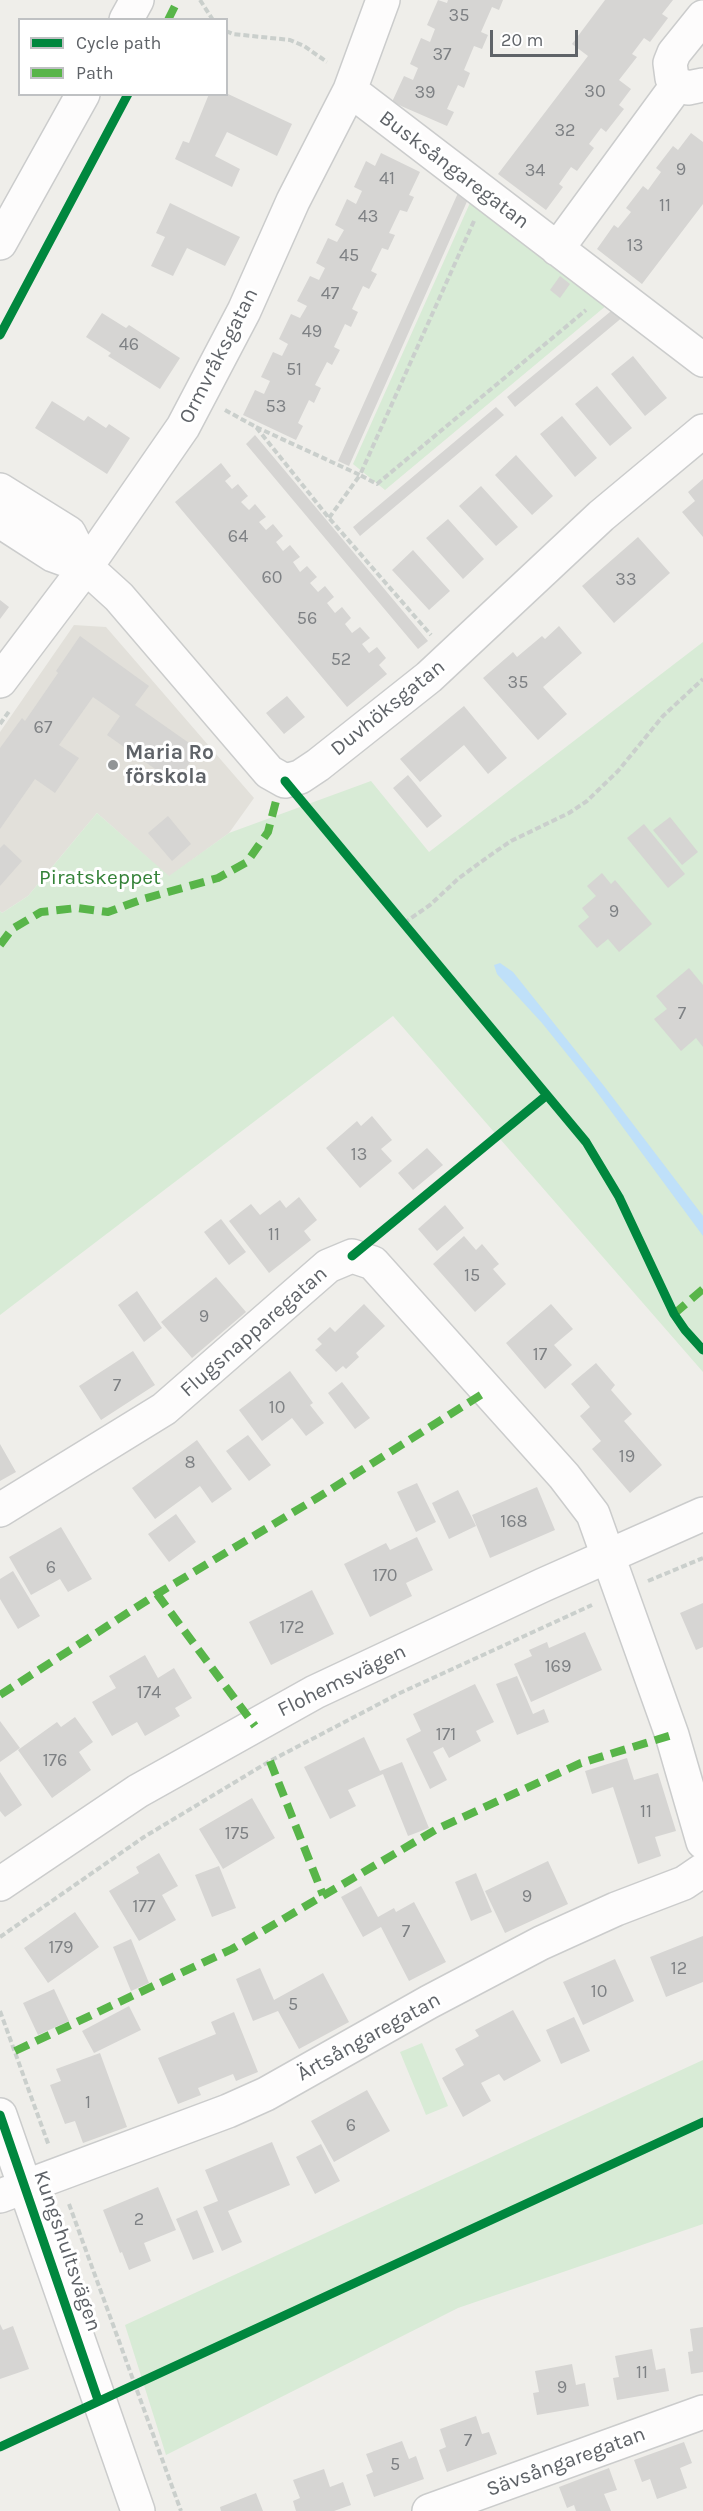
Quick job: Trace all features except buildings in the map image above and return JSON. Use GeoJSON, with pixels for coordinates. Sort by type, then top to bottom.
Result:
{"type":"FeatureCollection","features":[{"type":"Feature","properties":{"kind":"street"},"geometry":{"type":"LineString","coordinates":[[127,18],[136,0]]}},
{"type":"Feature","properties":{"kind":"street","name":"Ormvråksgatan"},"geometry":{"type":"LineString","coordinates":[[7,693],[86,567],[183,427],[244,311],[293,201],[341,78],[383,0]]}},
{"type":"Feature","properties":{"kind":"street"},"geometry":{"type":"LineString","coordinates":[[557,249],[691,85],[671,73],[670,63],[674,53],[703,16]]}},
{"type":"Feature","properties":{"kind":"street","name":"Busksångaregatan"},"geometry":{"type":"LineString","coordinates":[[341,78],[486,194],[703,360]]}},
{"type":"Feature","properties":{"kind":"street"},"geometry":{"type":"LineString","coordinates":[[0,243],[83,96]]}},
{"type":"Feature","properties":{"kind":"street","name":"Duvhöksgatan"},"geometry":{"type":"LineString","coordinates":[[0,490],[69,532],[86,567],[119,597],[269,772],[285,781],[300,777],[318,765],[429,677],[601,516],[703,431]]}},
{"type":"Feature","properties":{"kind":"street","name":"Duvhöksgatan"},"geometry":{"type":"LineString","coordinates":[[0,521],[53,555],[86,567]]}},
{"type":"Feature","properties":{"kind":"street","name":"Flugsnapparegatan"},"geometry":{"type":"LineString","coordinates":[[0,1510],[164,1409],[328,1266],[352,1256],[372,1263],[581,1496],[593,1514],[609,1557]]}},
{"type":"Feature","properties":{"kind":"street","name":"Flohemsvägen"},"geometry":{"type":"LineString","coordinates":[[0,1884],[138,1791],[315,1692],[703,1514]]}},
{"type":"Feature","properties":{"kind":"street"},"geometry":{"type":"LineString","coordinates":[[609,1557],[672,1735],[703,1842]]}},
{"type":"Feature","properties":{"kind":"street","name":"Ärtsångaregatan"},"geometry":{"type":"LineString","coordinates":[[13,2191],[228,2111],[266,2094],[429,2002],[541,1943],[615,1909],[684,1883],[703,1870]]}},
{"type":"Feature","properties":{"kind":"street","name":"Kungshultsvägen"},"geometry":{"type":"LineString","coordinates":[[0,2115],[13,2191],[98,2400],[138,2511]]}},
{"type":"Feature","properties":{"kind":"street","name":"Sävsångaregatan"},"geometry":{"type":"LineString","coordinates":[[429,2511],[703,2412]]}},
{"type":"Feature","properties":{"kind":"path"},"geometry":{"type":"LineString","coordinates":[[200,0],[212,18]]}},
{"type":"Feature","properties":{"kind":"path"},"geometry":{"type":"LineString","coordinates":[[228,32],[290,40],[304,46],[341,78]]}},
{"type":"Feature","properties":{"kind":"path"},"geometry":{"type":"LineString","coordinates":[[329,518],[360,475],[486,194]]}},
{"type":"Feature","properties":{"kind":"path"},"geometry":{"type":"LineString","coordinates":[[222,409],[378,484],[610,290]]}},
{"type":"Feature","properties":{"kind":"path"},"geometry":{"type":"LineString","coordinates":[[256,426],[329,518],[434,638]]}},
{"type":"Feature","properties":{"kind":"path"},"geometry":{"type":"LineString","coordinates":[[404,923],[430,905],[459,878],[511,841],[569,813],[587,801],[618,771],[663,716],[703,679]]}},
{"type":"Feature","properties":{"kind":"path"},"geometry":{"type":"LineString","coordinates":[[0,724],[7,693]]}},
{"type":"Feature","properties":{"kind":"path"},"geometry":{"type":"LineString","coordinates":[[397,914],[412,932]]}},
{"type":"Feature","properties":{"kind":"path"},"geometry":{"type":"LineString","coordinates":[[0,1937],[144,1838],[270,1761],[400,1693],[622,1592],[703,1558]]}},
{"type":"Feature","properties":{"kind":"path"},"geometry":{"type":"LineString","coordinates":[[0,2011],[181,2511]]}},
{"type":"Feature","properties":{"kind":"path"},"geometry":{"type":"LineString","coordinates":[[98,2400],[146,2378]]}},
{"type":"Feature","properties":{"kind":"shaded area","name":"Maria Ro förskola"},"geometry":{"type":"Polygon","coordinates":[[[74,625],[106,627],[254,798],[229,833],[169,877],[97,813],[28,896],[2,913],[0,911],[0,732],[74,625]]]}},
{"type":"Feature","properties":{"kind":"green space"},"geometry":{"type":"Polygon","coordinates":[[[474,194],[607,305],[385,490],[353,464],[474,194]]]}},
{"type":"Feature","properties":{"kind":"green space","name":"Piratskeppet"},"geometry":{"type":"Polygon","coordinates":[[[703,642],[703,1372],[393,1016],[0,1315],[0,911],[2,913],[28,896],[97,813],[169,876],[229,833],[371,781],[429,852],[703,642]]]}},
{"type":"Feature","properties":{"kind":"green space"},"geometry":{"type":"Polygon","coordinates":[[[422,2043],[448,2106],[426,2115],[400,2052],[422,2043]]]}},
{"type":"Feature","properties":{"kind":"green space"},"geometry":{"type":"Polygon","coordinates":[[[703,2060],[703,2224],[458,2308],[166,2455],[125,2325],[703,2060]]]}},
{"type":"Feature","properties":{"kind":"water"},"geometry":{"type":"Polygon","coordinates":[[[500,963],[513,972],[703,1216],[703,1236],[591,1084],[542,1023],[497,974],[494,965],[500,963]]]}},
{"type":"Feature","properties":{"kind":"marked path"},"geometry":{"type":"LineString","coordinates":[[169,18],[178,0]]}},
{"type":"Feature","properties":{"kind":"marked path"},"geometry":{"type":"LineString","coordinates":[[0,945],[12,929],[41,912],[77,908],[108,912],[143,899],[218,878],[247,862],[268,832],[276,801]]}},
{"type":"Feature","properties":{"kind":"marked path"},"geometry":{"type":"LineString","coordinates":[[674,1314],[703,1289]]}},
{"type":"Feature","properties":{"kind":"marked path"},"geometry":{"type":"LineString","coordinates":[[0,1695],[157,1594],[317,1498],[487,1391]]}},
{"type":"Feature","properties":{"kind":"marked path"},"geometry":{"type":"LineString","coordinates":[[157,1594],[255,1726]]}},
{"type":"Feature","properties":{"kind":"marked path"},"geometry":{"type":"LineString","coordinates":[[15,2051],[232,1949],[437,1829],[581,1763],[672,1735]]}},
{"type":"Feature","properties":{"kind":"marked path"},"geometry":{"type":"LineString","coordinates":[[270,1761],[323,1895]]}},
{"type":"Feature","properties":{"kind":"cycle path"},"geometry":{"type":"LineString","coordinates":[[0,335],[127,96]]}},
{"type":"Feature","properties":{"kind":"cycle path"},"geometry":{"type":"LineString","coordinates":[[285,781],[586,1142],[619,1197],[674,1314],[703,1350]]}},
{"type":"Feature","properties":{"kind":"cycle path"},"geometry":{"type":"LineString","coordinates":[[352,1256],[547,1095]]}},
{"type":"Feature","properties":{"kind":"cycle path"},"geometry":{"type":"LineString","coordinates":[[0,2115],[98,2400]]}},
{"type":"Feature","properties":{"kind":"cycle path"},"geometry":{"type":"LineString","coordinates":[[0,2447],[703,2122]]}},
{"type":"Feature","properties":{"kind":"place","name":"Maria Ro förskola"},"geometry":{"type":"Point","coordinates":[113,765]}}]}
